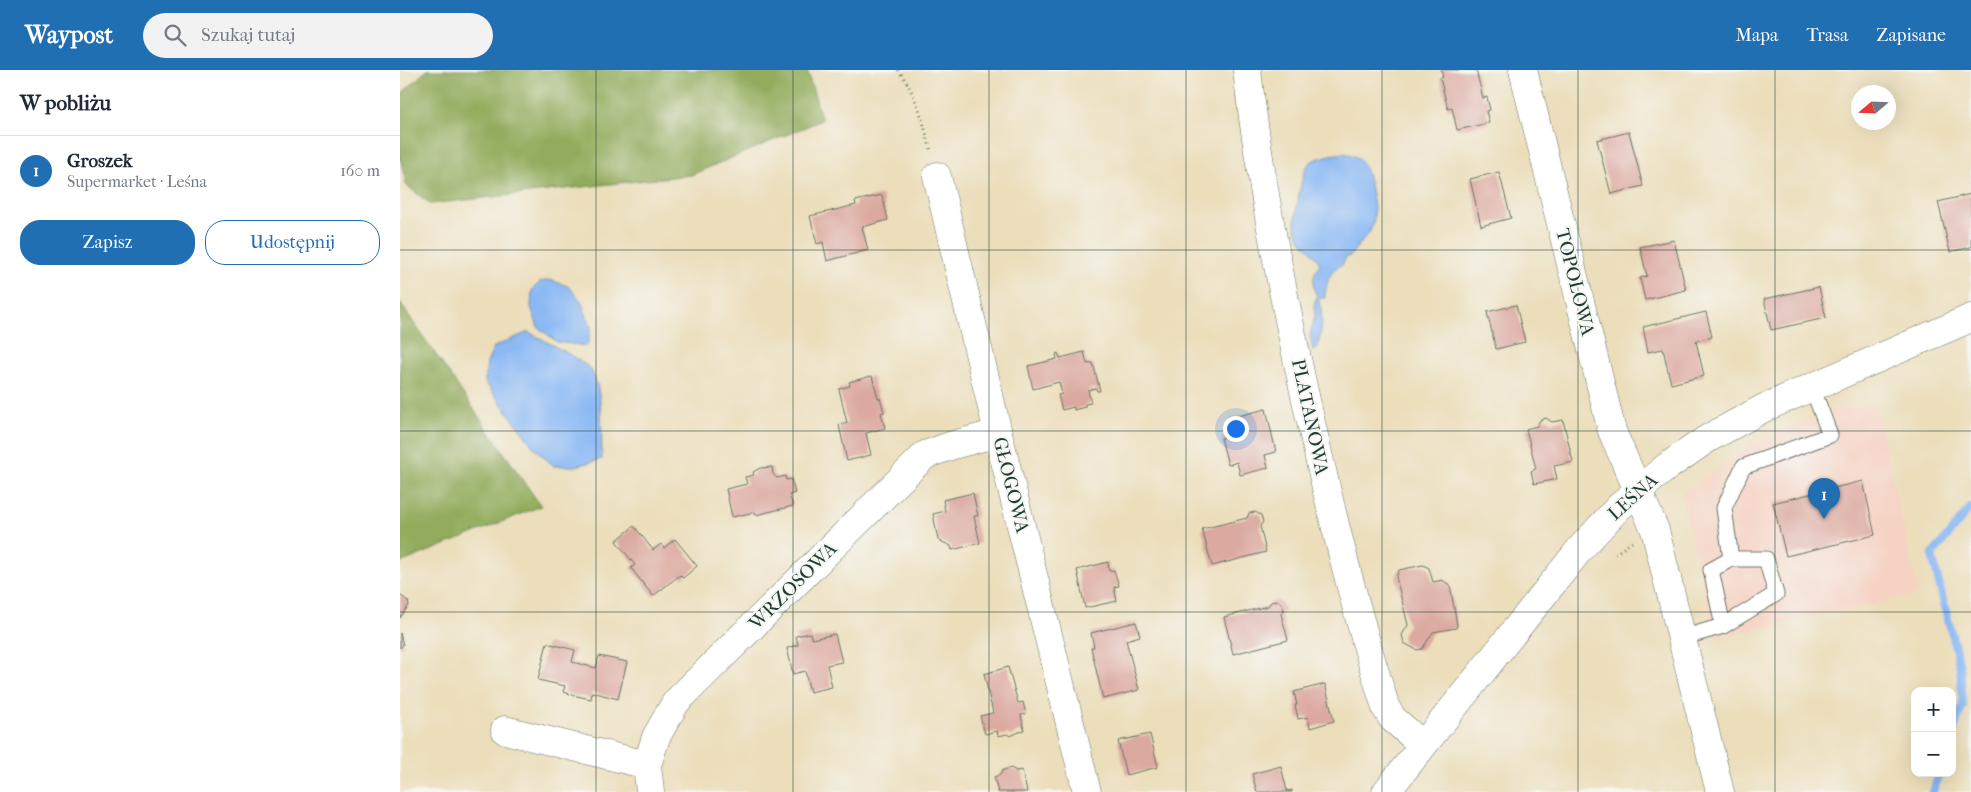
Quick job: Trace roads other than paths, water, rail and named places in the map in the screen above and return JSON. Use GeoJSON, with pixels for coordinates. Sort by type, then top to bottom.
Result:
{"type":"FeatureCollection","features":[{"type":"Feature","properties":{"kind":"street","name":"PLATANOWA"},"geometry":{"type":"LineString","coordinates":[[1247,70],[1254,127],[1276,262],[1327,496],[1386,708],[1393,719],[1423,744]]}},
{"type":"Feature","properties":{"kind":"street","name":"TOPOLOWA"},"geometry":{"type":"LineString","coordinates":[[1523,70],[1612,431],[1655,530],[1720,792]]}},
{"type":"Feature","properties":{"kind":"street","name":"GŁOGOWA"},"geometry":{"type":"LineString","coordinates":[[937,176],[998,433],[1087,792]]}},
{"type":"Feature","properties":{"kind":"street","name":"LEŚNA"},"geometry":{"type":"LineString","coordinates":[[1386,792],[1580,549],[1618,508],[1638,490],[1707,439],[1764,408],[1971,318]]}},
{"type":"Feature","properties":{"kind":"street","name":"WRZOSOWA"},"geometry":{"type":"LineString","coordinates":[[650,792],[647,765],[656,737],[676,702],[925,455],[998,433]]}},
{"type":"Feature","properties":{"kind":"street"},"geometry":{"type":"LineString","coordinates":[[505,730],[647,765]]}},
{"type":"Feature","properties":{"kind":"lane"},"geometry":{"type":"LineString","coordinates":[[1730,559],[1724,508],[1743,467],[1830,435],[1812,387]]}},
{"type":"Feature","properties":{"kind":"lane"},"geometry":{"type":"LineString","coordinates":[[1682,638],[1723,626],[1776,594],[1766,559],[1730,559],[1711,570],[1723,626]]}},
{"type":"Feature","properties":{"kind":"water"},"geometry":{"type":"Polygon","coordinates":[[[1342,153],[1356,157],[1363,165],[1371,191],[1374,218],[1371,229],[1366,237],[1350,256],[1346,257],[1342,265],[1331,274],[1327,283],[1325,298],[1319,298],[1322,314],[1321,330],[1316,350],[1313,351],[1310,335],[1315,316],[1314,304],[1317,296],[1314,280],[1320,264],[1298,235],[1295,226],[1296,205],[1299,203],[1298,199],[1303,177],[1308,164],[1320,158],[1342,153]]]}},
{"type":"Feature","properties":{"kind":"water"},"geometry":{"type":"Polygon","coordinates":[[[550,280],[568,286],[581,301],[591,328],[587,346],[557,342],[538,327],[531,307],[532,290],[540,282],[550,280]]]}},
{"type":"Feature","properties":{"kind":"water"},"geometry":{"type":"Polygon","coordinates":[[[528,332],[572,356],[591,370],[600,401],[602,459],[576,466],[554,466],[535,449],[485,382],[487,363],[494,347],[528,332]]]}},
{"type":"Feature","properties":{"kind":"waterway"},"geometry":{"type":"LineString","coordinates":[[1953,732],[1963,705],[1960,667],[1932,555],[1971,507]]}},
{"type":"Feature","properties":{"kind":"waterway"},"geometry":{"type":"LineString","coordinates":[[1933,792],[1938,777]]}},
{"type":"Feature","properties":{"kind":"place","name":"Groszek"},"geometry":{"type":"Point","coordinates":[1824,519]}}]}
